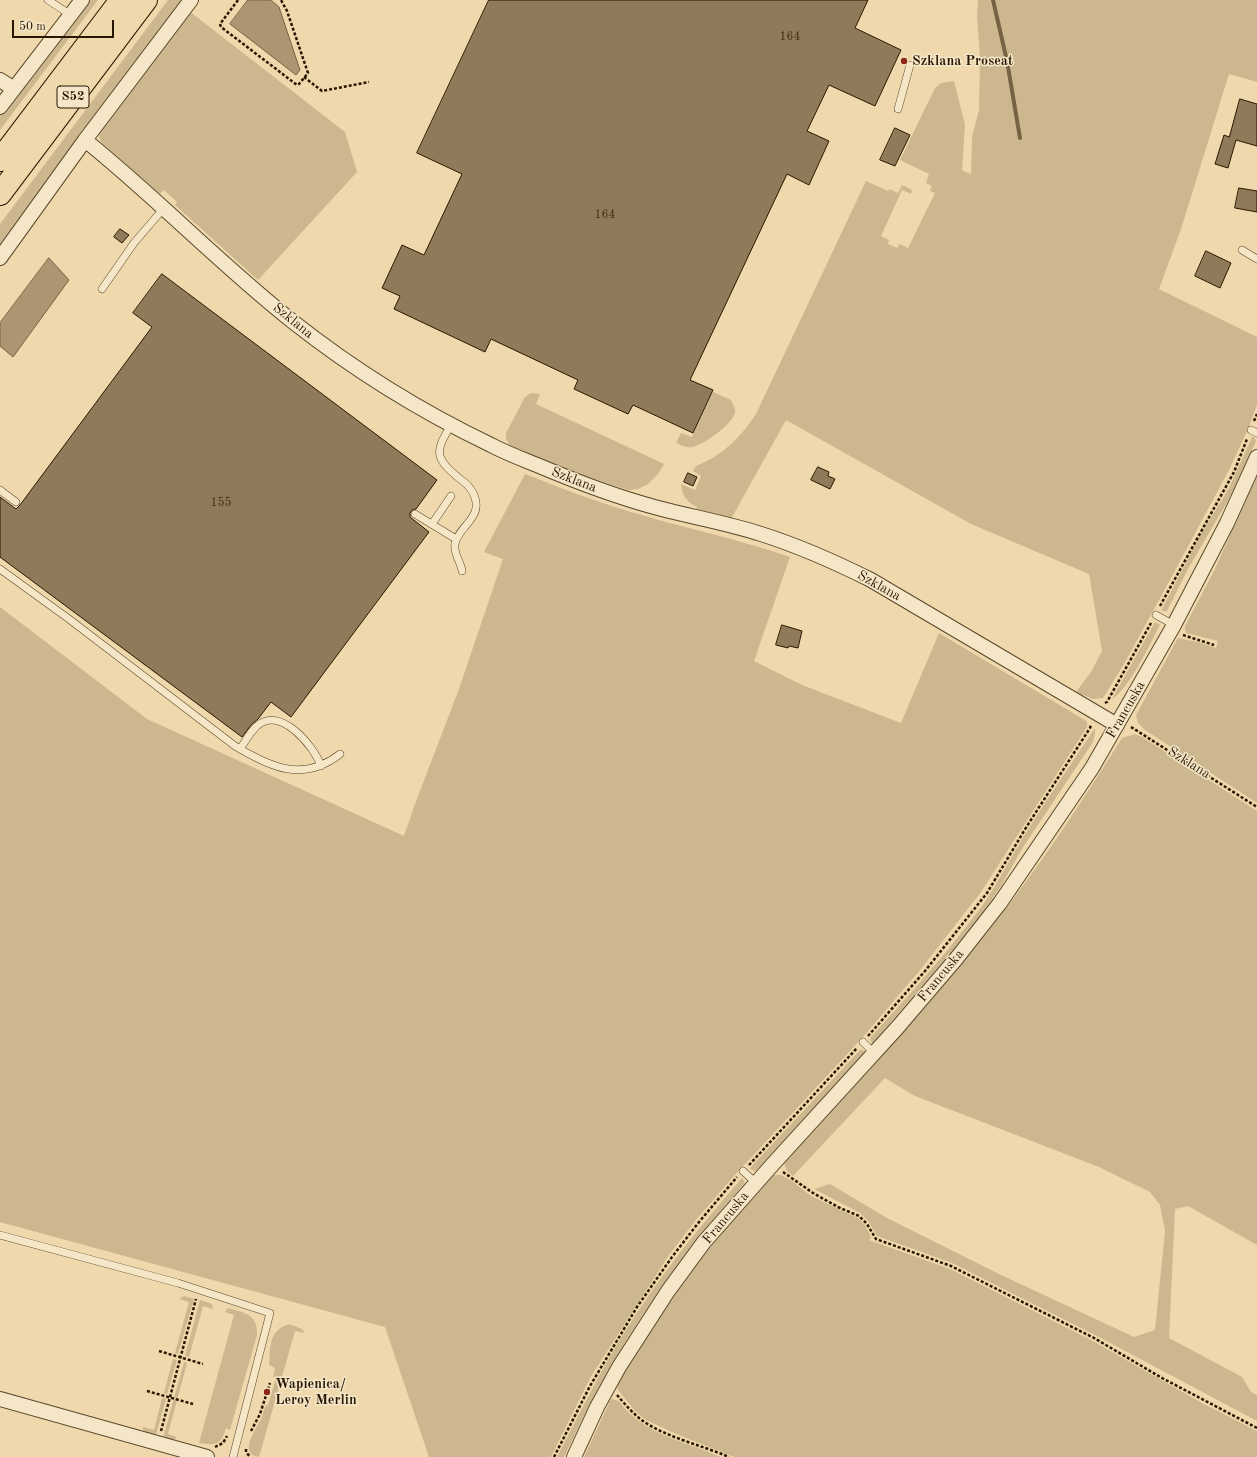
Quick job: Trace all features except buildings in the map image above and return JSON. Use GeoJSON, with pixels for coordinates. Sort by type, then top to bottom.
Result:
{"type":"FeatureCollection","features":[{"type":"Feature","properties":{"kind":"highway","name":"S52"},"geometry":{"type":"LineString","coordinates":[[0,160],[121,0]]}},
{"type":"Feature","properties":{"kind":"highway","name":"S52"},"geometry":{"type":"LineString","coordinates":[[0,194],[146,0]]}},
{"type":"Feature","properties":{"kind":"street"},"geometry":{"type":"LineString","coordinates":[[0,107],[82,0]]}},
{"type":"Feature","properties":{"kind":"street"},"geometry":{"type":"LineString","coordinates":[[0,258],[85,140],[191,0]]}},
{"type":"Feature","properties":{"kind":"street"},"geometry":{"type":"LineString","coordinates":[[0,80],[14,89]]}},
{"type":"Feature","properties":{"kind":"street","name":"Szklana"},"geometry":{"type":"LineString","coordinates":[[85,140],[118,166],[212,252],[285,315],[335,354],[394,393],[492,446],[574,480],[657,508],[760,534],[833,561],[871,580],[1092,710],[1119,723]]}},
{"type":"Feature","properties":{"kind":"street","name":"Francuska"},"geometry":{"type":"LineString","coordinates":[[574,1457],[607,1388],[641,1331],[704,1242],[956,960],[1000,903],[1092,768],[1119,723],[1173,627],[1227,523],[1257,458]]}},
{"type":"Feature","properties":{"kind":"street"},"geometry":{"type":"LineString","coordinates":[[0,1399],[158,1444],[208,1452]]}},
{"type":"Feature","properties":{"kind":"lane"},"geometry":{"type":"LineString","coordinates":[[48,0],[71,15]]}},
{"type":"Feature","properties":{"kind":"lane"},"geometry":{"type":"LineString","coordinates":[[898,109],[910,66]]}},
{"type":"Feature","properties":{"kind":"lane"},"geometry":{"type":"LineString","coordinates":[[102,288],[134,243],[164,208]]}},
{"type":"Feature","properties":{"kind":"lane"},"geometry":{"type":"LineString","coordinates":[[1242,250],[1257,259]]}},
{"type":"Feature","properties":{"kind":"lane"},"geometry":{"type":"LineString","coordinates":[[451,425],[441,442],[439,454],[440,459],[447,468],[467,484],[474,494],[476,501],[476,508],[473,517],[456,539],[454,546],[462,566],[462,571]]}},
{"type":"Feature","properties":{"kind":"lane"},"geometry":{"type":"LineString","coordinates":[[0,490],[16,502]]}},
{"type":"Feature","properties":{"kind":"lane"},"geometry":{"type":"LineString","coordinates":[[432,524],[451,496]]}},
{"type":"Feature","properties":{"kind":"lane"},"geometry":{"type":"LineString","coordinates":[[415,514],[456,539]]}},
{"type":"Feature","properties":{"kind":"lane"},"geometry":{"type":"LineString","coordinates":[[0,570],[69,619],[240,749],[255,758],[278,767],[297,771],[321,766],[340,754]]}},
{"type":"Feature","properties":{"kind":"lane"},"geometry":{"type":"LineString","coordinates":[[1156,615],[1173,627]]}},
{"type":"Feature","properties":{"kind":"lane"},"geometry":{"type":"LineString","coordinates":[[240,749],[257,726],[270,720],[281,721],[306,740],[313,748],[321,766]]}},
{"type":"Feature","properties":{"kind":"lane"},"geometry":{"type":"LineString","coordinates":[[863,1042],[874,1053]]}},
{"type":"Feature","properties":{"kind":"lane"},"geometry":{"type":"LineString","coordinates":[[743,1171],[756,1183]]}},
{"type":"Feature","properties":{"kind":"lane"},"geometry":{"type":"LineString","coordinates":[[0,1235],[199,1290],[270,1313],[233,1457]]}},
{"type":"Feature","properties":{"kind":"path"},"geometry":{"type":"LineString","coordinates":[[238,0],[220,24],[221,27],[297,85],[308,73],[288,10],[281,0]]}},
{"type":"Feature","properties":{"kind":"path"},"geometry":{"type":"LineString","coordinates":[[304,77],[322,91],[369,82]]}},
{"type":"Feature","properties":{"kind":"path"},"geometry":{"type":"LineString","coordinates":[[554,1457],[590,1386],[637,1308],[672,1257],[699,1222],[743,1171],[863,1042],[925,971],[987,893],[1027,826],[1090,728],[1090,722],[1087,720],[1092,710],[1098,702],[1107,702],[1234,472],[1254,431],[1257,414]]}},
{"type":"Feature","properties":{"kind":"path"},"geometry":{"type":"LineString","coordinates":[[1173,627],[1185,636],[1214,645]]}},
{"type":"Feature","properties":{"kind":"path","name":"Szklana"},"geometry":{"type":"LineString","coordinates":[[1119,723],[1257,807]]}},
{"type":"Feature","properties":{"kind":"path"},"geometry":{"type":"LineString","coordinates":[[773,1164],[813,1193],[838,1207],[859,1216],[867,1224],[876,1239],[958,1269],[1094,1338],[1162,1378],[1257,1428]]}},
{"type":"Feature","properties":{"kind":"path"},"geometry":{"type":"LineString","coordinates":[[158,1444],[199,1290]]}},
{"type":"Feature","properties":{"kind":"path"},"geometry":{"type":"LineString","coordinates":[[159,1351],[203,1364]]}},
{"type":"Feature","properties":{"kind":"path"},"geometry":{"type":"LineString","coordinates":[[250,1434],[260,1414],[270,1383]]}},
{"type":"Feature","properties":{"kind":"path"},"geometry":{"type":"LineString","coordinates":[[607,1388],[616,1394],[644,1421],[670,1434],[729,1457]]}},
{"type":"Feature","properties":{"kind":"path"},"geometry":{"type":"LineString","coordinates":[[147,1391],[192,1404]]}},
{"type":"Feature","properties":{"kind":"path"},"geometry":{"type":"LineString","coordinates":[[208,1452],[214,1447],[223,1443],[227,1435]]}},
{"type":"Feature","properties":{"kind":"path"},"geometry":{"type":"LineString","coordinates":[[246,1447],[246,1452],[250,1457]]}},
{"type":"Feature","properties":{"kind":"shaded area"},"geometry":{"type":"Polygon","coordinates":[[[90,0],[98,0],[0,130],[0,116],[90,0]]]}},
{"type":"Feature","properties":{"kind":"shaded area"},"geometry":{"type":"Polygon","coordinates":[[[168,0],[186,0],[0,252],[0,224],[168,0]]]}},
{"type":"Feature","properties":{"kind":"shaded area"},"geometry":{"type":"Polygon","coordinates":[[[248,0],[271,0],[279,7],[300,70],[296,75],[230,24],[248,0]]]}},
{"type":"Feature","properties":{"kind":"shaded area"},"geometry":{"type":"Polygon","coordinates":[[[978,0],[1257,0],[1257,82],[1229,74],[1181,229],[1159,289],[1257,337],[1257,405],[1248,429],[1229,470],[1124,664],[1103,698],[1093,699],[1076,692],[1091,672],[1102,651],[1089,574],[971,524],[786,420],[731,519],[696,509],[697,507],[690,503],[684,495],[681,484],[695,490],[701,476],[693,471],[696,466],[714,457],[730,445],[756,414],[866,181],[888,191],[889,189],[898,193],[902,185],[912,190],[911,194],[902,190],[881,236],[889,240],[888,244],[897,248],[900,244],[908,248],[935,193],[930,191],[932,186],[926,183],[929,174],[900,160],[935,88],[941,83],[954,81],[965,125],[962,170],[971,174],[972,137],[979,110],[980,59],[977,16],[978,0]]]}},
{"type":"Feature","properties":{"kind":"shaded area"},"geometry":{"type":"Polygon","coordinates":[[[189,11],[345,132],[357,172],[258,280],[175,205],[177,202],[164,190],[160,194],[101,142],[99,136],[102,127],[189,11]]]}},
{"type":"Feature","properties":{"kind":"shaded area"},"geometry":{"type":"Polygon","coordinates":[[[49,258],[69,280],[13,357],[0,346],[0,323],[49,258]]]}},
{"type":"Feature","properties":{"kind":"shaded area"},"geometry":{"type":"Polygon","coordinates":[[[713,392],[731,400],[735,411],[734,415],[722,429],[697,446],[688,447],[676,443],[681,433],[692,437],[713,392]]]}},
{"type":"Feature","properties":{"kind":"shaded area"},"geometry":{"type":"Polygon","coordinates":[[[531,393],[540,394],[536,404],[664,464],[658,474],[648,484],[638,489],[628,490],[578,474],[510,446],[506,439],[506,433],[525,397],[531,393]]]}},
{"type":"Feature","properties":{"kind":"shaded area"},"geometry":{"type":"Polygon","coordinates":[[[1252,437],[1254,437],[1256,441],[1236,487],[1188,569],[1167,611],[1162,611],[1200,536],[1229,488],[1252,437]]]}},
{"type":"Feature","properties":{"kind":"shaded area"},"geometry":{"type":"Polygon","coordinates":[[[525,474],[631,512],[790,557],[754,661],[802,685],[901,723],[939,633],[1083,719],[1087,722],[1087,727],[981,892],[921,969],[863,1037],[734,1176],[696,1220],[669,1255],[590,1378],[551,1457],[429,1457],[385,1327],[0,1222],[0,607],[147,719],[404,836],[459,689],[503,559],[484,552],[525,474]]]}},
{"type":"Feature","properties":{"kind":"shaded area"},"geometry":{"type":"Polygon","coordinates":[[[1257,475],[1257,803],[1145,730],[1138,723],[1136,715],[1178,638],[1198,642],[1216,648],[1218,641],[1186,633],[1185,626],[1214,571],[1257,475]]]}},
{"type":"Feature","properties":{"kind":"shaded area"},"geometry":{"type":"Polygon","coordinates":[[[1155,622],[1160,625],[1139,665],[1119,694],[1112,699],[1155,622]]]}},
{"type":"Feature","properties":{"kind":"shaded area"},"geometry":{"type":"Polygon","coordinates":[[[1095,728],[1093,742],[1022,849],[985,910],[947,957],[873,1043],[870,1038],[942,957],[982,906],[1036,816],[1095,728]]]}},
{"type":"Feature","properties":{"kind":"shaded area"},"geometry":{"type":"Polygon","coordinates":[[[1135,734],[1257,811],[1257,1245],[1188,1206],[1175,1209],[1169,1338],[1242,1377],[1251,1392],[1257,1395],[1257,1421],[1099,1337],[952,1263],[877,1236],[868,1221],[860,1213],[814,1189],[830,1184],[887,1218],[999,1274],[1134,1337],[1155,1330],[1165,1231],[1160,1205],[1150,1192],[1099,1167],[915,1096],[885,1078],[793,1176],[787,1171],[784,1163],[899,1037],[982,939],[1053,844],[1122,738],[1135,734]]]}},
{"type":"Feature","properties":{"kind":"shaded area"},"geometry":{"type":"Polygon","coordinates":[[[861,1049],[865,1052],[756,1171],[752,1170],[750,1168],[861,1049]]]}},
{"type":"Feature","properties":{"kind":"shaded area"},"geometry":{"type":"Polygon","coordinates":[[[773,1175],[781,1175],[792,1181],[811,1196],[858,1218],[865,1225],[871,1237],[869,1240],[950,1269],[1091,1340],[1202,1403],[1257,1431],[1257,1457],[734,1457],[646,1420],[635,1411],[618,1390],[617,1386],[647,1334],[708,1247],[773,1175]]]}},
{"type":"Feature","properties":{"kind":"shaded area"},"geometry":{"type":"Polygon","coordinates":[[[742,1178],[745,1183],[687,1253],[652,1301],[620,1351],[588,1407],[564,1457],[557,1457],[606,1363],[637,1313],[680,1253],[742,1178]]]}},
{"type":"Feature","properties":{"kind":"shaded area"},"geometry":{"type":"Polygon","coordinates":[[[184,1296],[194,1299],[178,1354],[175,1353],[189,1302],[179,1299],[184,1296]]]}},
{"type":"Feature","properties":{"kind":"shaded area"},"geometry":{"type":"Polygon","coordinates":[[[200,1300],[212,1304],[213,1309],[203,1306],[189,1357],[185,1356],[200,1300]]]}},
{"type":"Feature","properties":{"kind":"shaded area"},"geometry":{"type":"Polygon","coordinates":[[[228,1308],[245,1313],[253,1319],[257,1328],[257,1335],[230,1430],[226,1428],[222,1438],[217,1443],[199,1443],[234,1315],[225,1312],[228,1308]]]}},
{"type":"Feature","properties":{"kind":"shaded area"},"geometry":{"type":"Polygon","coordinates":[[[289,1324],[302,1329],[305,1333],[295,1331],[259,1457],[253,1455],[249,1451],[249,1446],[250,1440],[262,1417],[265,1406],[268,1405],[276,1378],[273,1377],[275,1368],[269,1365],[272,1340],[277,1331],[289,1324]]]}},
{"type":"Feature","properties":{"kind":"shaded area"},"geometry":{"type":"Polygon","coordinates":[[[173,1359],[177,1360],[167,1394],[164,1393],[173,1359]]]}},
{"type":"Feature","properties":{"kind":"shaded area"},"geometry":{"type":"Polygon","coordinates":[[[184,1362],[187,1363],[168,1434],[177,1437],[173,1441],[163,1438],[184,1362]]]}},
{"type":"Feature","properties":{"kind":"shaded area"},"geometry":{"type":"Polygon","coordinates":[[[162,1398],[166,1399],[156,1435],[146,1433],[143,1430],[143,1427],[154,1430],[162,1398]]]}},
{"type":"Feature","properties":{"kind":"shaded area"},"geometry":{"type":"Polygon","coordinates":[[[611,1399],[619,1401],[640,1422],[652,1429],[666,1436],[721,1457],[584,1457],[611,1399]]]}},
{"type":"Feature","properties":{"kind":"waterway"},"geometry":{"type":"LineString","coordinates":[[993,0],[1007,61],[1020,138]]}},
{"type":"Feature","properties":{"kind":"place","name":"Szklana Proseat"},"geometry":{"type":"Point","coordinates":[904,61]}},
{"type":"Feature","properties":{"kind":"place","name":"Wapienica/ Leroy Merlin"},"geometry":{"type":"Point","coordinates":[267,1392]}}]}
